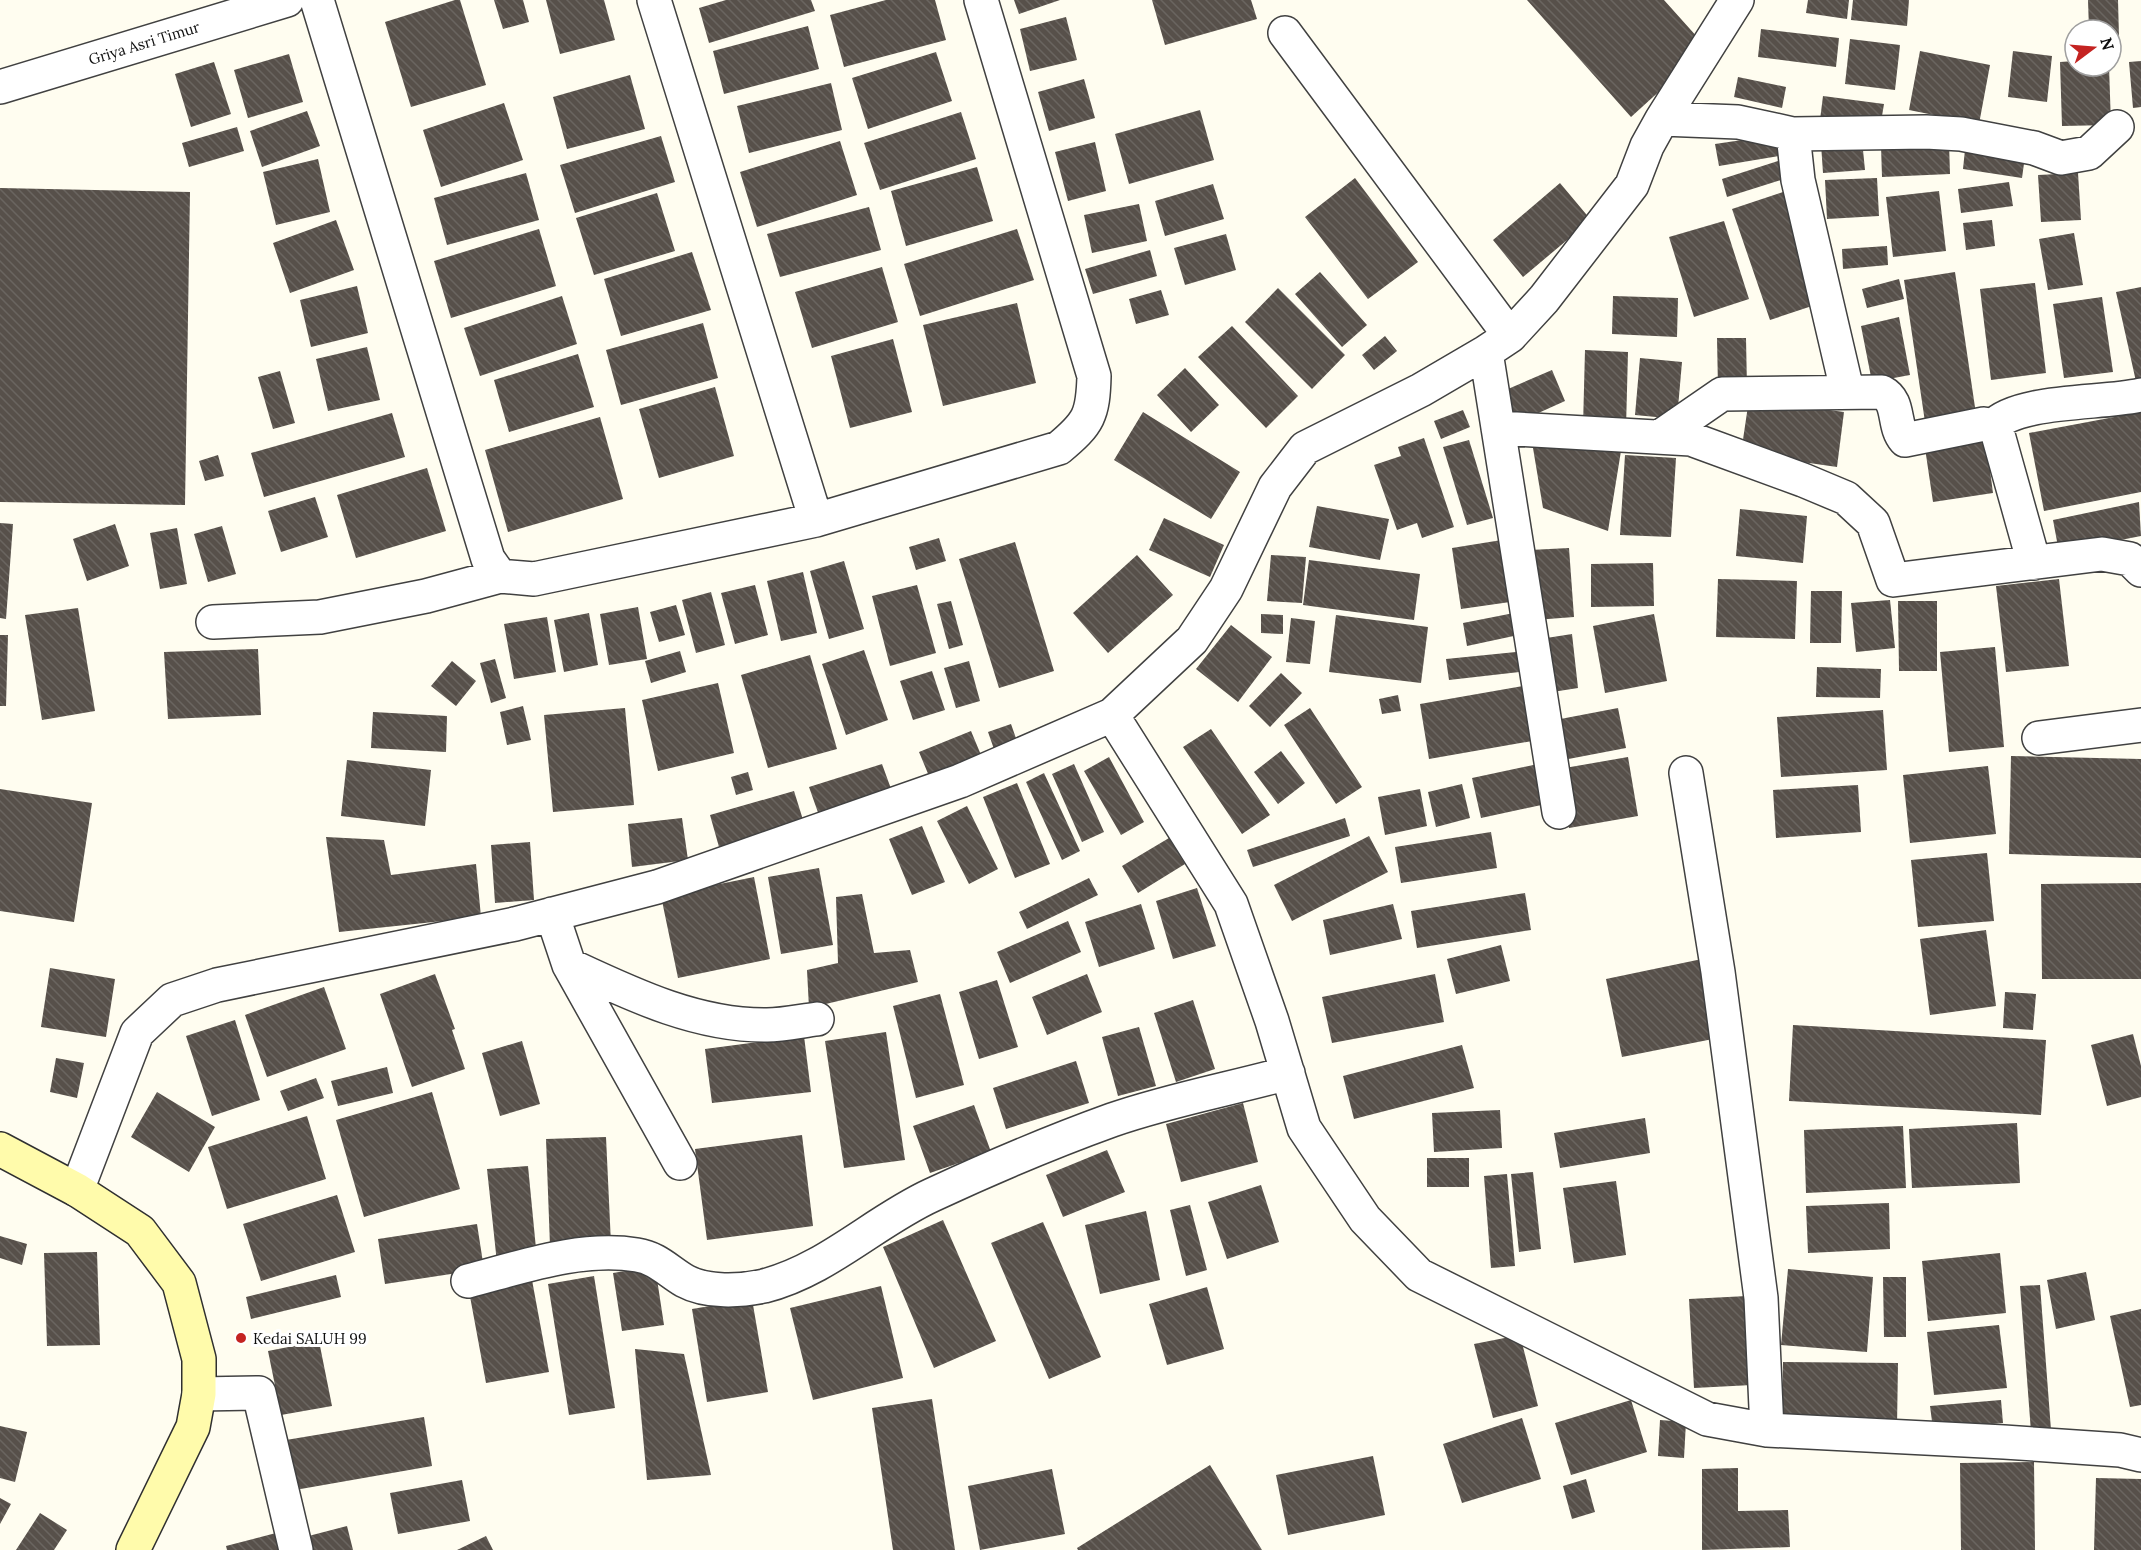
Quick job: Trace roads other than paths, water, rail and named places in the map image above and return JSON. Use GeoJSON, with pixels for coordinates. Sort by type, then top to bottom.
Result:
{"type":"FeatureCollection","features":[{"type":"Feature","properties":{"kind":"main road"},"geometry":{"type":"LineString","coordinates":[[0,1149],[77,1190],[141,1231],[179,1283],[199,1359],[199,1394],[193,1427],[133,1550]]}},
{"type":"Feature","properties":{"kind":"street","name":"Griya Asri Timur"},"geometry":{"type":"LineString","coordinates":[[0,87],[287,0]]}},
{"type":"Feature","properties":{"kind":"street"},"geometry":{"type":"LineString","coordinates":[[317,0],[488,558],[500,576]]}},
{"type":"Feature","properties":{"kind":"street"},"geometry":{"type":"LineString","coordinates":[[654,0],[816,520]]}},
{"type":"Feature","properties":{"kind":"street"},"geometry":{"type":"LineString","coordinates":[[213,622],[320,617],[426,596],[500,576],[534,579],[816,520],[1059,448],[1078,432],[1093,408],[1094,376],[981,0]]}},
{"type":"Feature","properties":{"kind":"street"},"geometry":{"type":"LineString","coordinates":[[77,1190],[137,1033],[172,1000],[217,986],[348,960],[552,914],[657,887],[960,781],[1112,715],[1192,640],[1226,590],[1275,487],[1305,448],[1421,390],[1498,344],[1544,299],[1632,185],[1647,146],[1662,119],[1737,0]]}},
{"type":"Feature","properties":{"kind":"street"},"geometry":{"type":"LineString","coordinates":[[1285,33],[1498,344],[1498,428],[1558,812]]}},
{"type":"Feature","properties":{"kind":"street"},"geometry":{"type":"LineString","coordinates":[[1662,119],[1738,122],[1793,134],[1961,134],[2034,148],[2061,158],[2089,153],[2117,127]]}},
{"type":"Feature","properties":{"kind":"street"},"geometry":{"type":"LineString","coordinates":[[1793,134],[1798,180],[1847,390]]}},
{"type":"Feature","properties":{"kind":"street"},"geometry":{"type":"LineString","coordinates":[[1661,436],[1722,394],[1847,390],[1882,392],[1889,396],[1893,403],[1899,433],[1905,440],[1984,424],[1993,426],[1997,432],[2034,563]]}},
{"type":"Feature","properties":{"kind":"street"},"geometry":{"type":"LineString","coordinates":[[1993,426],[2002,417],[2038,408],[2141,395]]}},
{"type":"Feature","properties":{"kind":"street"},"geometry":{"type":"LineString","coordinates":[[1498,428],[1691,439],[1845,498],[1873,523],[1893,580],[2102,554],[2130,559],[2141,570]]}},
{"type":"Feature","properties":{"kind":"street"},"geometry":{"type":"LineString","coordinates":[[1112,715],[1231,904],[1288,1073],[1304,1128],[1365,1219],[1419,1275],[1707,1419],[1767,1431],[2004,1442],[2120,1450],[2141,1455]]}},
{"type":"Feature","properties":{"kind":"street"},"geometry":{"type":"LineString","coordinates":[[2039,738],[2141,725]]}},
{"type":"Feature","properties":{"kind":"street"},"geometry":{"type":"LineString","coordinates":[[1686,773],[1718,972],[1761,1298],[1767,1431]]}},
{"type":"Feature","properties":{"kind":"street"},"geometry":{"type":"LineString","coordinates":[[552,914],[569,965],[680,1163]]}},
{"type":"Feature","properties":{"kind":"street"},"geometry":{"type":"LineString","coordinates":[[569,965],[646,1001],[714,1020],[767,1025],[818,1019]]}},
{"type":"Feature","properties":{"kind":"street"},"geometry":{"type":"LineString","coordinates":[[468,1281],[555,1258],[579,1255],[634,1255],[656,1260],[697,1286],[748,1290],[800,1272],[929,1196],[1023,1156],[1114,1120],[1288,1073]]}},
{"type":"Feature","properties":{"kind":"street"},"geometry":{"type":"LineString","coordinates":[[199,1394],[259,1393],[296,1550]]}},
{"type":"Feature","properties":{"kind":"place","name":"Kedai SALUH 99"},"geometry":{"type":"Point","coordinates":[241,1338]}}]}
